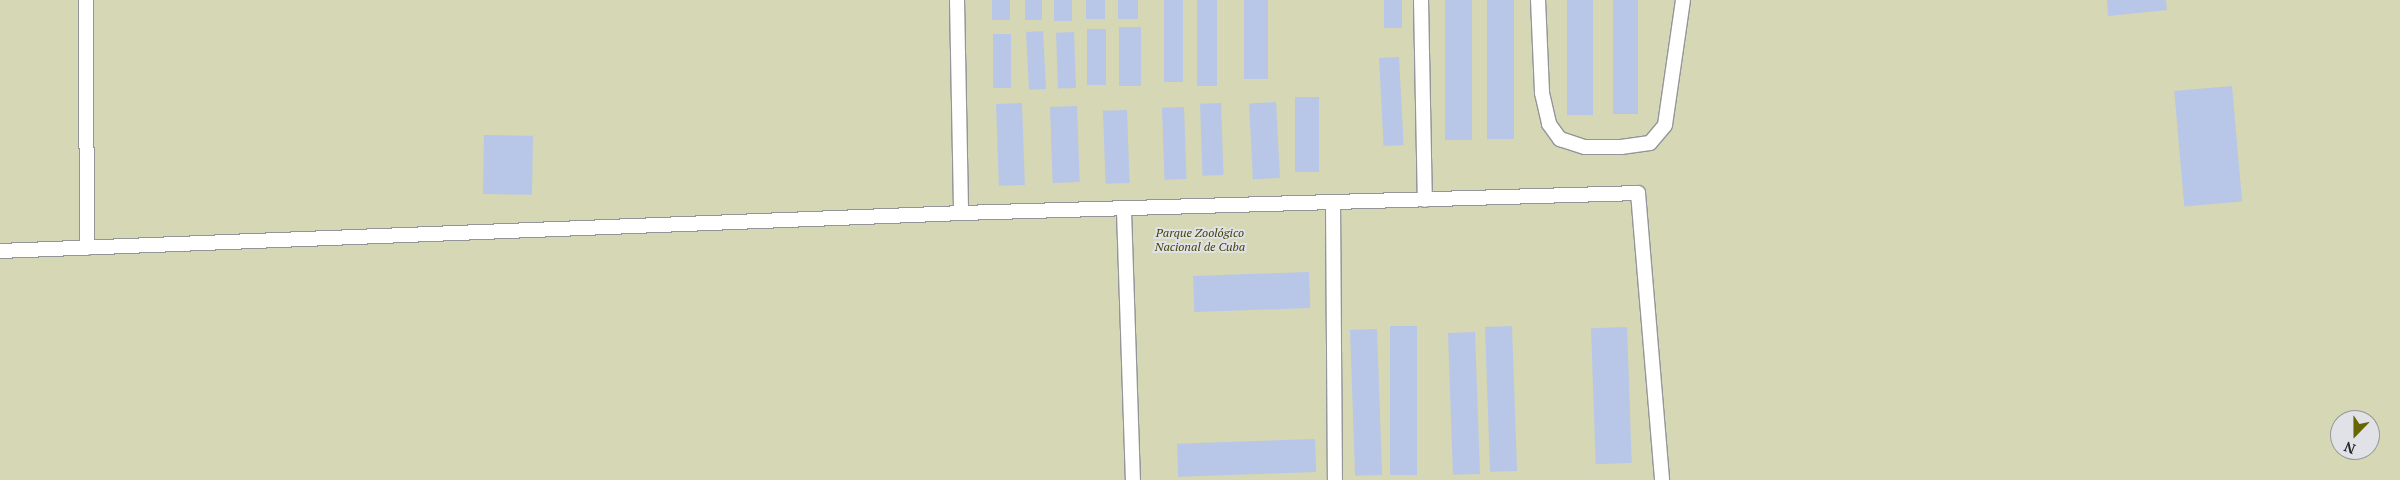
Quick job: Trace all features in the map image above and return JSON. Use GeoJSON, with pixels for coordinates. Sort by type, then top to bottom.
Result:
{"type":"FeatureCollection","features":[{"type":"Feature","properties":{"kind":"lane"},"geometry":{"type":"LineString","coordinates":[[86,0],[87,248]]}},
{"type":"Feature","properties":{"kind":"lane"},"geometry":{"type":"LineString","coordinates":[[957,0],[961,213]]}},
{"type":"Feature","properties":{"kind":"lane"},"geometry":{"type":"LineString","coordinates":[[1421,0],[1425,200]]}},
{"type":"Feature","properties":{"kind":"lane"},"geometry":{"type":"LineString","coordinates":[[1538,0],[1542,93],[1549,124],[1560,139],[1576,144],[1621,148],[1650,143],[1665,125],[1683,0]]}},
{"type":"Feature","properties":{"kind":"lane"},"geometry":{"type":"LineString","coordinates":[[0,250],[961,213],[1124,211],[1638,193],[1662,480]]}},
{"type":"Feature","properties":{"kind":"lane"},"geometry":{"type":"LineString","coordinates":[[1333,204],[1335,480]]}},
{"type":"Feature","properties":{"kind":"lane"},"geometry":{"type":"LineString","coordinates":[[1124,211],[1132,480]]}},
{"type":"Feature","properties":{"kind":"green space","name":"Parque Zoológico Nacional de Cuba"},"geometry":{"type":"Polygon","coordinates":[[[0,0],[2400,0],[2400,480],[0,480],[0,0]]]}},
{"type":"Feature","properties":{"kind":"building"},"geometry":{"type":"Polygon","coordinates":[[[992,0],[1010,0],[1010,20],[992,20],[992,0]]]}},
{"type":"Feature","properties":{"kind":"building"},"geometry":{"type":"Polygon","coordinates":[[[1025,0],[1042,0],[1042,20],[1025,20],[1025,0]]]}},
{"type":"Feature","properties":{"kind":"building"},"geometry":{"type":"Polygon","coordinates":[[[1054,0],[1072,0],[1072,21],[1054,21],[1054,0]]]}},
{"type":"Feature","properties":{"kind":"building"},"geometry":{"type":"Polygon","coordinates":[[[1086,0],[1105,0],[1105,19],[1086,19],[1086,0]]]}},
{"type":"Feature","properties":{"kind":"building"},"geometry":{"type":"Polygon","coordinates":[[[1118,0],[1138,0],[1138,19],[1118,19],[1118,0]]]}},
{"type":"Feature","properties":{"kind":"building"},"geometry":{"type":"Polygon","coordinates":[[[1164,0],[1183,0],[1183,82],[1164,82],[1164,0]]]}},
{"type":"Feature","properties":{"kind":"building"},"geometry":{"type":"Polygon","coordinates":[[[1197,0],[1217,0],[1217,86],[1197,86],[1197,0]]]}},
{"type":"Feature","properties":{"kind":"building"},"geometry":{"type":"Polygon","coordinates":[[[1244,0],[1268,0],[1268,79],[1244,79],[1244,0]]]}},
{"type":"Feature","properties":{"kind":"building"},"geometry":{"type":"Polygon","coordinates":[[[1384,0],[1402,0],[1402,28],[1384,28],[1384,0]]]}},
{"type":"Feature","properties":{"kind":"building"},"geometry":{"type":"Polygon","coordinates":[[[1445,0],[1472,0],[1472,140],[1445,140],[1445,0]]]}},
{"type":"Feature","properties":{"kind":"building"},"geometry":{"type":"Polygon","coordinates":[[[1487,0],[1514,0],[1514,139],[1487,139],[1487,0]]]}},
{"type":"Feature","properties":{"kind":"building"},"geometry":{"type":"Polygon","coordinates":[[[1567,0],[1593,0],[1593,115],[1567,115],[1567,0]]]}},
{"type":"Feature","properties":{"kind":"building"},"geometry":{"type":"Polygon","coordinates":[[[1613,0],[1638,0],[1638,114],[1613,114],[1613,0]]]}},
{"type":"Feature","properties":{"kind":"building"},"geometry":{"type":"Polygon","coordinates":[[[2107,0],[2166,0],[2167,10],[2108,16],[2107,0]]]}},
{"type":"Feature","properties":{"kind":"building"},"geometry":{"type":"Polygon","coordinates":[[[1119,27],[1141,27],[1141,86],[1119,86],[1119,27]]]}},
{"type":"Feature","properties":{"kind":"building"},"geometry":{"type":"Polygon","coordinates":[[[1087,29],[1106,29],[1106,85],[1087,85],[1087,29]]]}},
{"type":"Feature","properties":{"kind":"building"},"geometry":{"type":"Polygon","coordinates":[[[1043,31],[1046,89],[1029,90],[1026,32],[1043,31]]]}},
{"type":"Feature","properties":{"kind":"building"},"geometry":{"type":"Polygon","coordinates":[[[1074,32],[1076,88],[1058,89],[1056,33],[1074,32]]]}},
{"type":"Feature","properties":{"kind":"building"},"geometry":{"type":"Polygon","coordinates":[[[993,34],[1011,34],[1011,88],[993,88],[993,34]]]}},
{"type":"Feature","properties":{"kind":"building"},"geometry":{"type":"Polygon","coordinates":[[[1399,57],[1404,145],[1384,146],[1379,58],[1399,57]]]}},
{"type":"Feature","properties":{"kind":"building"},"geometry":{"type":"Polygon","coordinates":[[[2232,86],[2242,202],[2184,207],[2174,91],[2232,86]]]}},
{"type":"Feature","properties":{"kind":"building"},"geometry":{"type":"Polygon","coordinates":[[[1295,97],[1319,97],[1319,172],[1295,172],[1295,97]]]}},
{"type":"Feature","properties":{"kind":"building"},"geometry":{"type":"Polygon","coordinates":[[[1276,102],[1280,178],[1253,179],[1249,103],[1276,102]]]}},
{"type":"Feature","properties":{"kind":"building"},"geometry":{"type":"Polygon","coordinates":[[[1022,103],[1025,185],[999,186],[996,104],[1022,103]]]}},
{"type":"Feature","properties":{"kind":"building"},"geometry":{"type":"Polygon","coordinates":[[[1221,103],[1224,175],[1203,176],[1200,104],[1221,103]]]}},
{"type":"Feature","properties":{"kind":"building"},"geometry":{"type":"Polygon","coordinates":[[[1077,106],[1080,182],[1053,183],[1050,107],[1077,106]]]}},
{"type":"Feature","properties":{"kind":"building"},"geometry":{"type":"Polygon","coordinates":[[[1184,107],[1187,179],[1165,180],[1162,108],[1184,107]]]}},
{"type":"Feature","properties":{"kind":"building"},"geometry":{"type":"Polygon","coordinates":[[[1127,110],[1130,183],[1106,184],[1103,111],[1127,110]]]}},
{"type":"Feature","properties":{"kind":"building"},"geometry":{"type":"Polygon","coordinates":[[[484,135],[533,136],[532,195],[483,194],[484,135]]]}},
{"type":"Feature","properties":{"kind":"building"},"geometry":{"type":"Polygon","coordinates":[[[1309,272],[1310,308],[1194,312],[1193,276],[1309,272]]]}},
{"type":"Feature","properties":{"kind":"building"},"geometry":{"type":"Polygon","coordinates":[[[1390,326],[1417,326],[1417,475],[1390,475],[1390,326]]]}},
{"type":"Feature","properties":{"kind":"building"},"geometry":{"type":"Polygon","coordinates":[[[1512,326],[1517,471],[1490,472],[1485,327],[1512,326]]]}},
{"type":"Feature","properties":{"kind":"building"},"geometry":{"type":"Polygon","coordinates":[[[1627,327],[1632,463],[1596,464],[1591,328],[1627,327]]]}},
{"type":"Feature","properties":{"kind":"building"},"geometry":{"type":"Polygon","coordinates":[[[1377,329],[1382,475],[1355,476],[1350,330],[1377,329]]]}},
{"type":"Feature","properties":{"kind":"building"},"geometry":{"type":"Polygon","coordinates":[[[1475,332],[1480,474],[1453,475],[1448,333],[1475,332]]]}},
{"type":"Feature","properties":{"kind":"building"},"geometry":{"type":"Polygon","coordinates":[[[1315,439],[1316,472],[1178,477],[1177,444],[1315,439]]]}}]}
